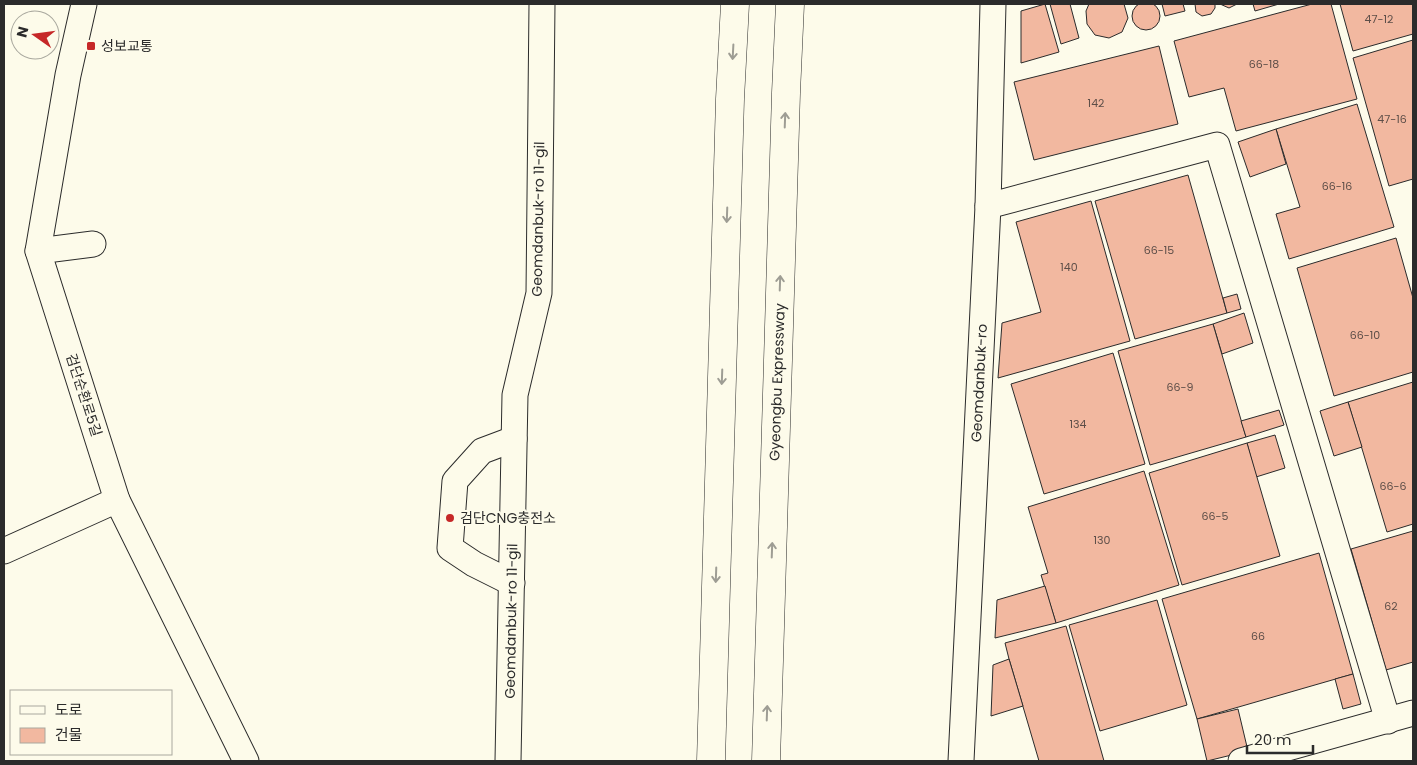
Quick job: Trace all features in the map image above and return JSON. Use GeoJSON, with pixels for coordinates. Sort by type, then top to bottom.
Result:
{"type":"FeatureCollection","features":[{"type":"Feature","properties":{"kind":"highway"},"geometry":{"type":"LineString","coordinates":[[711,761],[730,99],[735,4]]}},
{"type":"Feature","properties":{"kind":"highway","name":"Gyeongbu Expressway"},"geometry":{"type":"LineString","coordinates":[[766,761],[790,4]]}},
{"type":"Feature","properties":{"kind":"street","name":"검단순환로5길"},"geometry":{"type":"LineString","coordinates":[[84,4],[68,75],[38,251],[117,500],[246,761]]}},
{"type":"Feature","properties":{"kind":"street","name":"Geomdanbuk-ro 11-gil"},"geometry":{"type":"LineString","coordinates":[[508,761],[515,395],[538,293],[542,4]]}},
{"type":"Feature","properties":{"kind":"street","name":"Geomdanbuk-ro"},"geometry":{"type":"LineString","coordinates":[[961,761],[988,206],[993,4]]}},
{"type":"Feature","properties":{"kind":"street"},"geometry":{"type":"LineString","coordinates":[[988,206],[1218,145],[1388,720]]}},
{"type":"Feature","properties":{"kind":"street"},"geometry":{"type":"LineString","coordinates":[[38,251],[93,244]]}},
{"type":"Feature","properties":{"kind":"street"},"geometry":{"type":"LineString","coordinates":[[512,583],[474,564],[450,548],[455,481],[482,451],[514,438]]}},
{"type":"Feature","properties":{"kind":"street"},"geometry":{"type":"LineString","coordinates":[[4,551],[117,500]]}},
{"type":"Feature","properties":{"kind":"street"},"geometry":{"type":"LineString","coordinates":[[1242,761],[1413,713]]}},
{"type":"Feature","properties":{"kind":"building"},"geometry":{"type":"Polygon","coordinates":[[[1146,2],[1156,6],[1160,16],[1156,26],[1146,30],[1136,26],[1132,16],[1136,6],[1146,2]]]}},
{"type":"Feature","properties":{"kind":"building"},"geometry":{"type":"Polygon","coordinates":[[[1045,4],[1059,52],[1021,63],[1021,11],[1045,4]]]}},
{"type":"Feature","properties":{"kind":"building"},"geometry":{"type":"Polygon","coordinates":[[[1050,4],[1070,4],[1079,38],[1061,44],[1050,4]]]}},
{"type":"Feature","properties":{"kind":"building"},"geometry":{"type":"Polygon","coordinates":[[[1089,4],[1124,4],[1128,18],[1122,32],[1109,38],[1095,35],[1087,24],[1086,11],[1089,4]]]}},
{"type":"Feature","properties":{"kind":"building"},"geometry":{"type":"Polygon","coordinates":[[[1162,4],[1183,4],[1185,11],[1165,16],[1162,4]]]}},
{"type":"Feature","properties":{"kind":"building"},"geometry":{"type":"Polygon","coordinates":[[[1195,4],[1215,4],[1215,8],[1211,14],[1202,16],[1196,12],[1195,4]]]}},
{"type":"Feature","properties":{"kind":"building"},"geometry":{"type":"Polygon","coordinates":[[[1220,4],[1237,4],[1229,8],[1220,4]]]}},
{"type":"Feature","properties":{"kind":"building"},"geometry":{"type":"Polygon","coordinates":[[[1253,4],[1279,4],[1255,11],[1253,4]]]}},
{"type":"Feature","properties":{"kind":"building"},"geometry":{"type":"Polygon","coordinates":[[[1312,4],[1331,4],[1357,99],[1236,131],[1224,88],[1189,97],[1174,41],[1312,4]]]}},
{"type":"Feature","properties":{"kind":"building"},"geometry":{"type":"Polygon","coordinates":[[[1340,4],[1413,4],[1413,34],[1353,51],[1340,4]]]}},
{"type":"Feature","properties":{"kind":"building"},"geometry":{"type":"Polygon","coordinates":[[[1413,40],[1413,179],[1389,186],[1353,58],[1413,40]]]}},
{"type":"Feature","properties":{"kind":"building"},"geometry":{"type":"Polygon","coordinates":[[[1159,46],[1178,124],[1034,160],[1014,82],[1159,46]]]}},
{"type":"Feature","properties":{"kind":"building"},"geometry":{"type":"Polygon","coordinates":[[[1357,104],[1394,227],[1289,259],[1276,214],[1300,207],[1276,129],[1357,104]]]}},
{"type":"Feature","properties":{"kind":"building"},"geometry":{"type":"Polygon","coordinates":[[[1276,129],[1286,164],[1250,177],[1238,142],[1276,129]]]}},
{"type":"Feature","properties":{"kind":"building"},"geometry":{"type":"Polygon","coordinates":[[[1188,175],[1227,313],[1135,339],[1095,201],[1188,175]]]}},
{"type":"Feature","properties":{"kind":"building"},"geometry":{"type":"Polygon","coordinates":[[[1091,201],[1130,341],[998,378],[1002,323],[1041,312],[1016,222],[1091,201]]]}},
{"type":"Feature","properties":{"kind":"building"},"geometry":{"type":"Polygon","coordinates":[[[1396,238],[1413,298],[1413,372],[1334,396],[1297,268],[1396,238]]]}},
{"type":"Feature","properties":{"kind":"building"},"geometry":{"type":"Polygon","coordinates":[[[1237,294],[1241,309],[1227,313],[1223,298],[1237,294]]]}},
{"type":"Feature","properties":{"kind":"building"},"geometry":{"type":"Polygon","coordinates":[[[1244,313],[1253,343],[1222,354],[1213,324],[1244,313]]]}},
{"type":"Feature","properties":{"kind":"building"},"geometry":{"type":"Polygon","coordinates":[[[1213,324],[1246,437],[1150,465],[1118,351],[1213,324]]]}},
{"type":"Feature","properties":{"kind":"building"},"geometry":{"type":"Polygon","coordinates":[[[1113,353],[1145,464],[1044,494],[1011,384],[1113,353]]]}},
{"type":"Feature","properties":{"kind":"building"},"geometry":{"type":"Polygon","coordinates":[[[1413,382],[1413,524],[1387,532],[1348,402],[1413,382]]]}},
{"type":"Feature","properties":{"kind":"building"},"geometry":{"type":"Polygon","coordinates":[[[1348,402],[1362,447],[1334,456],[1320,411],[1348,402]]]}},
{"type":"Feature","properties":{"kind":"building"},"geometry":{"type":"Polygon","coordinates":[[[1279,410],[1284,425],[1246,437],[1241,421],[1279,410]]]}},
{"type":"Feature","properties":{"kind":"building"},"geometry":{"type":"Polygon","coordinates":[[[1275,435],[1285,468],[1256,477],[1247,443],[1275,435]]]}},
{"type":"Feature","properties":{"kind":"building"},"geometry":{"type":"Polygon","coordinates":[[[1247,443],[1280,556],[1182,585],[1149,473],[1247,443]]]}},
{"type":"Feature","properties":{"kind":"building"},"geometry":{"type":"Polygon","coordinates":[[[1144,471],[1179,585],[1056,623],[1041,575],[1048,573],[1028,507],[1144,471]]]}},
{"type":"Feature","properties":{"kind":"building"},"geometry":{"type":"Polygon","coordinates":[[[1413,531],[1413,662],[1386,670],[1351,549],[1413,531]]]}},
{"type":"Feature","properties":{"kind":"building"},"geometry":{"type":"Polygon","coordinates":[[[1319,553],[1353,674],[1197,719],[1162,599],[1319,553]]]}},
{"type":"Feature","properties":{"kind":"building"},"geometry":{"type":"Polygon","coordinates":[[[1045,586],[1056,623],[995,638],[997,600],[1045,586]]]}},
{"type":"Feature","properties":{"kind":"building"},"geometry":{"type":"Polygon","coordinates":[[[1157,600],[1187,705],[1100,731],[1069,625],[1157,600]]]}},
{"type":"Feature","properties":{"kind":"building"},"geometry":{"type":"Polygon","coordinates":[[[1066,626],[1104,761],[1039,761],[1009,659],[1005,643],[1066,626]]]}},
{"type":"Feature","properties":{"kind":"building"},"geometry":{"type":"Polygon","coordinates":[[[1009,659],[1023,706],[991,716],[993,665],[1009,659]]]}},
{"type":"Feature","properties":{"kind":"building"},"geometry":{"type":"Polygon","coordinates":[[[1353,674],[1361,704],[1343,709],[1335,679],[1353,674]]]}},
{"type":"Feature","properties":{"kind":"building"},"geometry":{"type":"Polygon","coordinates":[[[1238,709],[1248,751],[1207,761],[1197,719],[1238,709]]]}},
{"type":"Feature","properties":{"kind":"place","name":"성보교통"},"geometry":{"type":"Point","coordinates":[91,46]}},
{"type":"Feature","properties":{"kind":"place","name":"검단CNG충전소"},"geometry":{"type":"Point","coordinates":[450,518]}}]}
